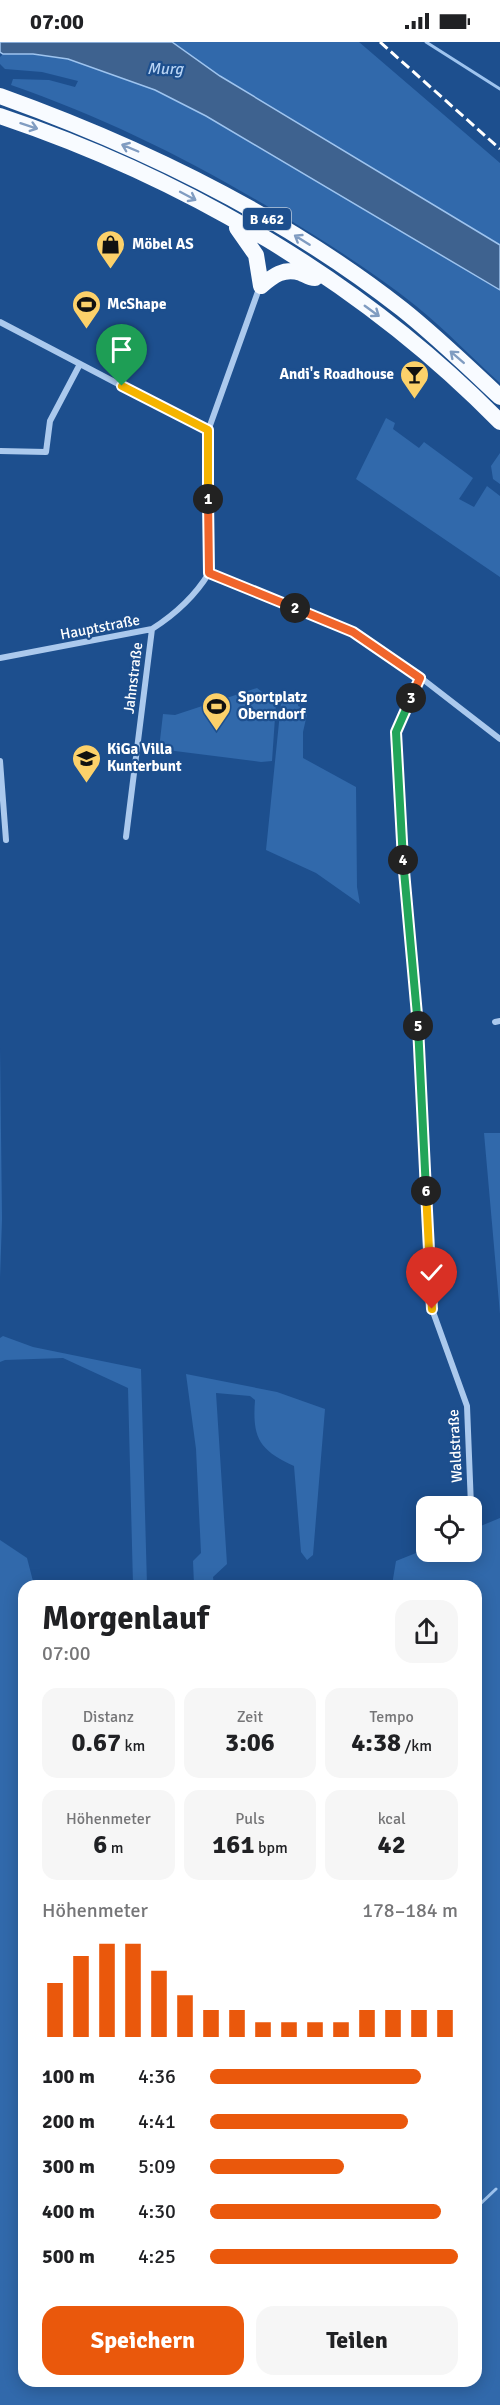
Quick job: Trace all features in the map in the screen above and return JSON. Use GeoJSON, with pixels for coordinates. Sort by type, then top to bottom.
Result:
{"type":"FeatureCollection","features":[{"type":"Feature","properties":{"kind":"highway","name":"B 462"},"geometry":{"type":"LineString","coordinates":[[0,96],[53,115],[156,159],[245,206],[333,260],[402,309],[500,397]]}},
{"type":"Feature","properties":{"kind":"highway","name":"B 462"},"geometry":{"type":"LineString","coordinates":[[0,116],[69,141],[155,179],[232,220],[325,277],[399,331],[469,391],[500,422]]}},
{"type":"Feature","properties":{"kind":"highway"},"geometry":{"type":"LineString","coordinates":[[232,220],[256,255],[261,286],[277,274],[286,271],[298,272],[312,279],[325,277]]}},
{"type":"Feature","properties":{"kind":"street"},"geometry":{"type":"LineString","coordinates":[[261,286],[208,430],[209,573],[353,632],[420,678],[500,739]]}},
{"type":"Feature","properties":{"kind":"street"},"geometry":{"type":"LineString","coordinates":[[0,322],[208,430]]}},
{"type":"Feature","properties":{"kind":"street"},"geometry":{"type":"LineString","coordinates":[[0,452],[46,452],[50,421],[80,364]]}},
{"type":"Feature","properties":{"kind":"street","name":"Hauptstraße"},"geometry":{"type":"LineString","coordinates":[[0,658],[152,629],[167,619],[201,587],[209,573]]}},
{"type":"Feature","properties":{"kind":"street","name":"Jahnstraße"},"geometry":{"type":"LineString","coordinates":[[126,837],[152,629]]}},
{"type":"Feature","properties":{"kind":"street","name":"Waldstraße"},"geometry":{"type":"LineString","coordinates":[[420,678],[396,732],[406,906],[420,1051],[432,1309],[467,1406],[471,1496]]}},
{"type":"Feature","properties":{"kind":"street"},"geometry":{"type":"LineString","coordinates":[[0,761],[6,840]]}},
{"type":"Feature","properties":{"kind":"shaded area"},"geometry":{"type":"Polygon","coordinates":[[[172,42],[359,42],[500,163],[500,245],[220,76],[172,42]]]}},
{"type":"Feature","properties":{"kind":"shaded area"},"geometry":{"type":"Polygon","coordinates":[[[3,54],[33,54],[68,59],[155,90],[206,116],[500,290],[500,383],[416,306],[352,260],[285,217],[185,160],[117,127],[11,85],[13,79],[49,80],[75,87],[78,81],[42,72],[5,69],[0,64],[0,57],[3,54]]]}},
{"type":"Feature","properties":{"kind":"shaded area"},"geometry":{"type":"Polygon","coordinates":[[[386,418],[395,423],[393,429],[419,448],[424,442],[473,478],[459,499],[474,507],[487,486],[500,496],[500,577],[356,479],[386,418]]]}},
{"type":"Feature","properties":{"kind":"shaded area"},"geometry":{"type":"Polygon","coordinates":[[[500,453],[500,484],[493,479],[491,466],[500,453]]]}},
{"type":"Feature","properties":{"kind":"shaded area","name":"Sportplatz Oberndorf"},"geometry":{"type":"Polygon","coordinates":[[[257,688],[276,703],[272,761],[261,762],[159,749],[163,714],[175,715],[257,688]]]}},
{"type":"Feature","properties":{"kind":"shaded area"},"geometry":{"type":"Polygon","coordinates":[[[282,693],[299,698],[298,706],[308,710],[303,732],[303,758],[356,787],[357,887],[360,904],[316,873],[266,850],[282,693]]]}},
{"type":"Feature","properties":{"kind":"shaded area"},"geometry":{"type":"Polygon","coordinates":[[[0,1048],[2,1219],[0,1278],[0,1048]]]}},
{"type":"Feature","properties":{"kind":"shaded area"},"geometry":{"type":"Polygon","coordinates":[[[484,1133],[500,1133],[500,1314],[484,1133]]]}},
{"type":"Feature","properties":{"kind":"shaded area"},"geometry":{"type":"Polygon","coordinates":[[[3,1336],[33,1347],[141,1369],[147,1580],[133,1580],[128,1388],[63,1358],[0,1362],[0,1338],[3,1336]]]}},
{"type":"Feature","properties":{"kind":"shaded area"},"geometry":{"type":"Polygon","coordinates":[[[186,1374],[277,1392],[325,1409],[313,1555],[307,1560],[301,1552],[294,1466],[273,1454],[261,1442],[255,1425],[255,1400],[250,1396],[216,1393],[227,1564],[213,1577],[213,1580],[194,1580],[193,1561],[201,1553],[196,1449],[186,1374]]]}},
{"type":"Feature","properties":{"kind":"shaded area"},"geometry":{"type":"Polygon","coordinates":[[[500,1518],[500,2405],[0,2405],[0,1540],[27,1558],[33,1580],[18,1580],[18,2387],[482,2387],[482,1580],[393,1580],[396,1561],[416,1553],[416,1562],[482,1562],[482,1525],[500,1518]]]}},
{"type":"Feature","properties":{"kind":"water","name":"Murg"},"geometry":{"type":"Polygon","coordinates":[[[0,42],[172,42],[220,76],[500,245],[500,290],[206,116],[155,90],[68,59],[33,54],[3,54],[0,52],[0,42]]]}},
{"type":"Feature","properties":{"kind":"waterway"},"geometry":{"type":"LineString","coordinates":[[426,42],[500,89]]}},
{"type":"Feature","properties":{"kind":"waterway"},"geometry":{"type":"LineString","coordinates":[[482,2202],[496,2189]]}},
{"type":"Feature","properties":{"kind":"railway"},"geometry":{"type":"LineString","coordinates":[[380,42],[500,149]]}},
{"type":"Feature","properties":{"kind":"place","name":"Möbel AS"},"geometry":{"type":"Point","coordinates":[111,270]}},
{"type":"Feature","properties":{"kind":"place","name":"McShape"},"geometry":{"type":"Point","coordinates":[86,330]}},
{"type":"Feature","properties":{"kind":"place","name":"Andi's Roadhouse"},"geometry":{"type":"Point","coordinates":[415,400]}},
{"type":"Feature","properties":{"kind":"place","name":"Sportplatz Oberndorf"},"geometry":{"type":"Point","coordinates":[217,732]}},
{"type":"Feature","properties":{"kind":"place","name":"KiGa Villa Kunterbunt"},"geometry":{"type":"Point","coordinates":[86,784]}},
{"type":"Feature","properties":{"kind":"route"},"geometry":{"type":"LineString","coordinates":[[122,386],[208,430],[209,573],[353,632],[420,678],[396,732],[408,927],[420,1051],[432,1309]]}}]}
